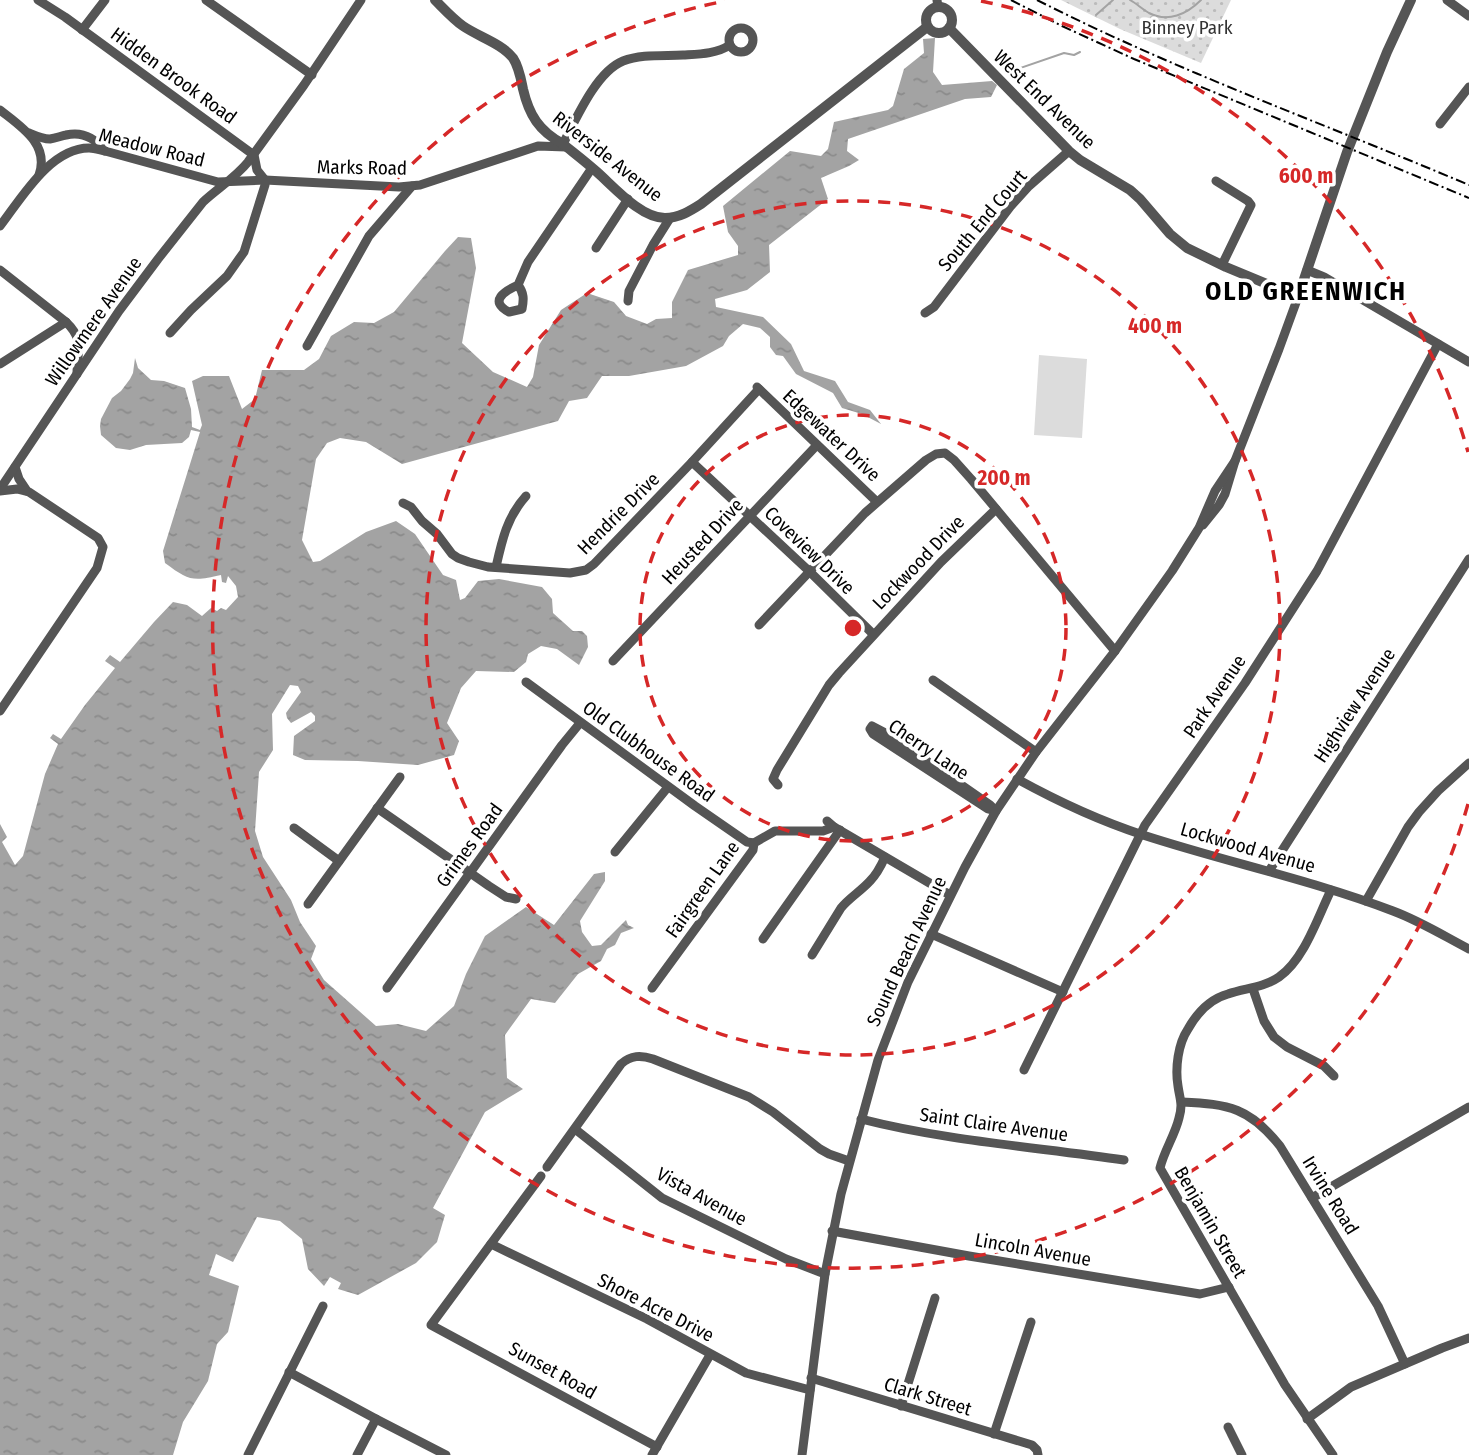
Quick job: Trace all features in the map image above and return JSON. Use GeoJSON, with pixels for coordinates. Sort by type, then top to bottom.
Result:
{"type":"FeatureCollection","features":[{"type":"Feature","properties":{"kind":"street","name":"Hidden Brook Road"},"geometry":{"type":"LineString","coordinates":[[38,0],[254,155]]}},
{"type":"Feature","properties":{"kind":"street"},"geometry":{"type":"LineString","coordinates":[[82,30],[105,0]]}},
{"type":"Feature","properties":{"kind":"street"},"geometry":{"type":"LineString","coordinates":[[206,0],[312,75]]}},
{"type":"Feature","properties":{"kind":"street","name":"Meadow Road"},"geometry":{"type":"LineString","coordinates":[[0,226],[38,176],[64,155],[78,150],[89,148],[105,151],[205,180],[227,183],[254,155],[312,75],[361,0]]}},
{"type":"Feature","properties":{"kind":"street","name":"Riverside Avenue"},"geometry":{"type":"LineString","coordinates":[[435,0],[462,26],[510,55],[518,67],[524,96],[540,128],[628,200],[653,216],[663,218],[695,208],[927,27]]}},
{"type":"Feature","properties":{"kind":"street","name":"Sound Beach Avenue"},"geometry":{"type":"LineString","coordinates":[[802,1455],[832,1231],[878,1060],[908,982],[950,895],[996,811],[1036,752],[1115,650],[1166,580],[1199,528],[1206,522],[1235,461],[1279,349],[1347,152],[1411,0]]}},
{"type":"Feature","properties":{"kind":"street"},"geometry":{"type":"LineString","coordinates":[[1447,0],[1469,16]]}},
{"type":"Feature","properties":{"kind":"street"},"geometry":{"type":"LineString","coordinates":[[937,3],[951,15],[949,28],[942,33],[927,27],[928,12],[937,3]]}},
{"type":"Feature","properties":{"kind":"street","name":"West End Avenue"},"geometry":{"type":"LineString","coordinates":[[949,28],[1069,151],[1130,190],[1181,244],[1222,265],[1298,297]]}},
{"type":"Feature","properties":{"kind":"street"},"geometry":{"type":"LineString","coordinates":[[565,146],[584,104],[597,85],[621,62],[640,57],[716,52],[730,45]]}},
{"type":"Feature","properties":{"kind":"street"},"geometry":{"type":"LineString","coordinates":[[1440,124],[1469,87]]}},
{"type":"Feature","properties":{"kind":"street"},"geometry":{"type":"LineString","coordinates":[[0,110],[29,133],[40,138],[78,134],[92,138],[105,151]]}},
{"type":"Feature","properties":{"kind":"street"},"geometry":{"type":"LineString","coordinates":[[538,146],[540,128]]}},
{"type":"Feature","properties":{"kind":"street"},"geometry":{"type":"LineString","coordinates":[[29,133],[39,153],[41,170],[38,176]]}},
{"type":"Feature","properties":{"kind":"street","name":"Marks Road"},"geometry":{"type":"LineString","coordinates":[[227,183],[265,180],[412,186],[538,146],[565,146]]}},
{"type":"Feature","properties":{"kind":"street","name":"South End Court"},"geometry":{"type":"LineString","coordinates":[[925,313],[934,307],[1019,197],[1069,151]]}},
{"type":"Feature","properties":{"kind":"street"},"geometry":{"type":"LineString","coordinates":[[170,332],[218,286],[244,252],[265,185],[265,180],[257,170],[254,155]]}},
{"type":"Feature","properties":{"kind":"street"},"geometry":{"type":"LineString","coordinates":[[518,285],[528,262],[592,168]]}},
{"type":"Feature","properties":{"kind":"street"},"geometry":{"type":"LineString","coordinates":[[1216,181],[1251,205],[1222,265]]}},
{"type":"Feature","properties":{"kind":"street","name":"Willowmere Avenue"},"geometry":{"type":"LineString","coordinates":[[0,490],[126,301],[203,202],[227,183]]}},
{"type":"Feature","properties":{"kind":"street"},"geometry":{"type":"LineString","coordinates":[[307,346],[369,236],[412,186]]}},
{"type":"Feature","properties":{"kind":"street"},"geometry":{"type":"LineString","coordinates":[[596,248],[628,200]]}},
{"type":"Feature","properties":{"kind":"street"},"geometry":{"type":"LineString","coordinates":[[628,301],[629,291],[670,218]]}},
{"type":"Feature","properties":{"kind":"street"},"geometry":{"type":"LineString","coordinates":[[0,270],[75,332],[79,340],[77,374]]}},
{"type":"Feature","properties":{"kind":"street"},"geometry":{"type":"LineString","coordinates":[[1307,270],[1324,276],[1469,362]]}},
{"type":"Feature","properties":{"kind":"street"},"geometry":{"type":"LineString","coordinates":[[0,364],[66,322]]}},
{"type":"Feature","properties":{"kind":"street","name":"Park Avenue"},"geometry":{"type":"LineString","coordinates":[[1024,1070],[1140,834],[1245,683],[1317,571],[1438,344]]}},
{"type":"Feature","properties":{"kind":"street","name":"Edgewater Drive"},"geometry":{"type":"LineString","coordinates":[[757,387],[877,502],[926,460],[936,454],[945,453],[954,460],[1115,650]]}},
{"type":"Feature","properties":{"kind":"street","name":"Hendrie Drive"},"geometry":{"type":"LineString","coordinates":[[403,503],[411,507],[437,534],[452,554],[469,562],[496,568],[570,573],[586,570],[692,462],[757,387]]}},
{"type":"Feature","properties":{"kind":"street","name":"Heusted Drive"},"geometry":{"type":"LineString","coordinates":[[613,661],[817,445]]}},
{"type":"Feature","properties":{"kind":"street","name":"Coveview Drive"},"geometry":{"type":"LineString","coordinates":[[692,462],[873,634]]}},
{"type":"Feature","properties":{"kind":"street"},"geometry":{"type":"LineString","coordinates":[[0,711],[97,568],[103,547],[98,538],[29,492],[19,479],[15,467]]}},
{"type":"Feature","properties":{"kind":"street"},"geometry":{"type":"LineString","coordinates":[[0,490],[17,489],[29,492]]}},
{"type":"Feature","properties":{"kind":"street"},"geometry":{"type":"LineString","coordinates":[[496,568],[507,524],[513,511],[526,496]]}},
{"type":"Feature","properties":{"kind":"street"},"geometry":{"type":"LineString","coordinates":[[759,625],[877,502]]}},
{"type":"Feature","properties":{"kind":"street","name":"Lockwood Drive"},"geometry":{"type":"LineString","coordinates":[[776,782],[777,770],[829,685],[873,634],[996,509]]}},
{"type":"Feature","properties":{"kind":"street","name":"Highview Avenue"},"geometry":{"type":"LineString","coordinates":[[1269,871],[1469,559]]}},
{"type":"Feature","properties":{"kind":"street"},"geometry":{"type":"LineString","coordinates":[[933,680],[1036,752]]}},
{"type":"Feature","properties":{"kind":"street","name":"Old Clubhouse Road"},"geometry":{"type":"LineString","coordinates":[[526,682],[668,787],[747,842],[754,844]]}},
{"type":"Feature","properties":{"kind":"street","name":"Grimes Road"},"geometry":{"type":"LineString","coordinates":[[387,988],[580,723]]}},
{"type":"Feature","properties":{"kind":"street","name":"Cherry Lane"},"geometry":{"type":"LineString","coordinates":[[874,726],[891,736],[990,804],[996,811],[988,809],[873,733],[870,727],[874,726]]}},
{"type":"Feature","properties":{"kind":"street"},"geometry":{"type":"LineString","coordinates":[[1366,901],[1419,812],[1469,763]]}},
{"type":"Feature","properties":{"kind":"street"},"geometry":{"type":"LineString","coordinates":[[308,904],[400,777]]}},
{"type":"Feature","properties":{"kind":"street","name":"Lockwood Avenue"},"geometry":{"type":"LineString","coordinates":[[1017,779],[1062,803],[1140,834],[1366,901],[1419,921],[1469,949]]}},
{"type":"Feature","properties":{"kind":"street"},"geometry":{"type":"LineString","coordinates":[[615,852],[668,787]]}},
{"type":"Feature","properties":{"kind":"street"},"geometry":{"type":"LineString","coordinates":[[377,808],[506,897],[516,899]]}},
{"type":"Feature","properties":{"kind":"street"},"geometry":{"type":"LineString","coordinates":[[763,939],[834,826],[950,895]]}},
{"type":"Feature","properties":{"kind":"street","name":"Fairgreen Lane"},"geometry":{"type":"LineString","coordinates":[[652,988],[753,850],[754,844],[775,831],[823,831],[834,826]]}},
{"type":"Feature","properties":{"kind":"street"},"geometry":{"type":"LineString","coordinates":[[295,828],[339,861]]}},
{"type":"Feature","properties":{"kind":"street"},"geometry":{"type":"LineString","coordinates":[[812,955],[841,908],[869,883],[885,858]]}},
{"type":"Feature","properties":{"kind":"street","name":"Benjamin Street"},"geometry":{"type":"LineString","coordinates":[[1331,890],[1293,964],[1277,979],[1253,989],[1225,995],[1206,1005],[1186,1031],[1180,1044],[1178,1065],[1177,1084],[1182,1102],[1179,1119],[1160,1168],[1284,1385],[1333,1455]]}},
{"type":"Feature","properties":{"kind":"street"},"geometry":{"type":"LineString","coordinates":[[931,934],[1063,992]]}},
{"type":"Feature","properties":{"kind":"street"},"geometry":{"type":"LineString","coordinates":[[1253,989],[1264,1021],[1274,1037],[1287,1048],[1324,1066],[1334,1076]]}},
{"type":"Feature","properties":{"kind":"street"},"geometry":{"type":"LineString","coordinates":[[547,1167],[621,1064],[635,1056],[644,1056],[749,1097],[820,1149],[849,1161]]}},
{"type":"Feature","properties":{"kind":"street","name":"Irvine Road"},"geometry":{"type":"LineString","coordinates":[[1182,1102],[1223,1105],[1240,1111],[1260,1123],[1280,1146],[1378,1306],[1405,1364]]}},
{"type":"Feature","properties":{"kind":"street"},"geometry":{"type":"LineString","coordinates":[[1312,1198],[1469,1107]]}},
{"type":"Feature","properties":{"kind":"street","name":"Saint Claire Avenue"},"geometry":{"type":"LineString","coordinates":[[861,1119],[918,1132],[1124,1160]]}},
{"type":"Feature","properties":{"kind":"street","name":"Vista Avenue"},"geometry":{"type":"LineString","coordinates":[[575,1129],[663,1198],[786,1259],[825,1274]]}},
{"type":"Feature","properties":{"kind":"street"},"geometry":{"type":"LineString","coordinates":[[491,1244],[541,1176]]}},
{"type":"Feature","properties":{"kind":"street","name":"Lincoln Avenue"},"geometry":{"type":"LineString","coordinates":[[832,1231],[1200,1294],[1228,1287]]}},
{"type":"Feature","properties":{"kind":"street","name":"Sunset Road"},"geometry":{"type":"LineString","coordinates":[[491,1244],[431,1325],[654,1451]]}},
{"type":"Feature","properties":{"kind":"street","name":"Shore Acre Drive"},"geometry":{"type":"LineString","coordinates":[[491,1244],[683,1337],[710,1355],[746,1373],[810,1390]]}},
{"type":"Feature","properties":{"kind":"street"},"geometry":{"type":"LineString","coordinates":[[901,1406],[935,1298]]}},
{"type":"Feature","properties":{"kind":"street"},"geometry":{"type":"LineString","coordinates":[[248,1455],[323,1306]]}},
{"type":"Feature","properties":{"kind":"street"},"geometry":{"type":"LineString","coordinates":[[994,1434],[1031,1322]]}},
{"type":"Feature","properties":{"kind":"street"},"geometry":{"type":"LineString","coordinates":[[1307,1419],[1351,1387],[1469,1338]]}},
{"type":"Feature","properties":{"kind":"street"},"geometry":{"type":"LineString","coordinates":[[654,1451],[710,1355]]}},
{"type":"Feature","properties":{"kind":"street"},"geometry":{"type":"LineString","coordinates":[[289,1372],[446,1455]]}},
{"type":"Feature","properties":{"kind":"street","name":"Clark Street"},"geometry":{"type":"LineString","coordinates":[[811,1378],[994,1434],[1036,1451]]}},
{"type":"Feature","properties":{"kind":"street"},"geometry":{"type":"LineString","coordinates":[[357,1455],[376,1419]]}},
{"type":"Feature","properties":{"kind":"street"},"geometry":{"type":"LineString","coordinates":[[1228,1427],[1242,1455]]}},
{"type":"Feature","properties":{"kind":"green space","name":"Binney Park"},"geometry":{"type":"Polygon","coordinates":[[[1061,0],[1231,0],[1201,63],[1120,29],[1061,0]]]}},
{"type":"Feature","properties":{"kind":"green space"},"geometry":{"type":"Polygon","coordinates":[[[1039,355],[1087,359],[1082,438],[1034,435],[1039,355]]]}},
{"type":"Feature","properties":{"kind":"water"},"geometry":{"type":"Polygon","coordinates":[[[935,38],[933,72],[942,85],[992,81],[997,85],[991,97],[965,99],[848,139],[847,151],[859,160],[821,178],[828,199],[769,245],[770,272],[747,290],[715,299],[716,307],[763,317],[791,344],[804,371],[835,381],[848,402],[870,410],[881,424],[842,408],[833,393],[796,374],[783,356],[776,355],[770,347],[770,337],[760,328],[743,324],[729,336],[723,346],[686,366],[629,376],[602,376],[587,398],[569,401],[558,421],[402,464],[366,442],[340,438],[327,443],[316,459],[302,540],[313,562],[320,561],[366,532],[396,521],[415,534],[443,575],[456,580],[460,600],[465,598],[478,581],[499,579],[542,587],[552,599],[553,613],[573,631],[582,631],[587,636],[588,647],[579,665],[557,649],[541,646],[528,654],[526,662],[514,672],[476,671],[461,688],[447,723],[459,741],[454,755],[418,765],[305,760],[293,755],[294,736],[315,721],[315,716],[311,712],[291,723],[286,713],[301,692],[298,686],[290,685],[272,714],[273,750],[259,772],[255,831],[263,857],[316,946],[311,959],[324,980],[376,1026],[398,1024],[426,1031],[454,1006],[485,936],[526,907],[554,925],[594,874],[605,872],[605,881],[580,921],[582,932],[592,946],[601,945],[626,920],[628,925],[634,928],[621,933],[601,961],[578,974],[555,1003],[531,999],[505,1035],[507,1078],[523,1089],[485,1112],[433,1208],[445,1215],[437,1242],[416,1263],[358,1295],[338,1289],[341,1283],[330,1277],[324,1286],[308,1269],[302,1239],[280,1221],[257,1217],[233,1262],[216,1254],[209,1275],[239,1286],[228,1332],[217,1344],[208,1381],[183,1422],[173,1455],[0,1455],[0,824],[7,837],[2,842],[15,865],[23,856],[45,774],[58,744],[50,738],[53,734],[61,739],[115,668],[105,661],[110,655],[120,662],[173,602],[187,605],[202,616],[211,608],[217,611],[221,608],[226,610],[238,597],[236,586],[228,576],[226,583],[222,582],[221,575],[191,578],[165,563],[163,551],[200,432],[191,430],[189,437],[182,443],[146,445],[130,450],[116,448],[101,435],[101,419],[112,398],[130,379],[135,358],[138,368],[151,380],[185,388],[191,409],[192,427],[200,430],[202,425],[192,381],[203,376],[229,376],[242,409],[255,399],[262,370],[304,370],[319,359],[331,336],[354,322],[374,323],[394,312],[458,237],[471,238],[476,268],[462,343],[493,372],[527,387],[533,377],[539,345],[561,310],[587,293],[614,302],[626,316],[647,324],[656,319],[672,318],[672,302],[688,270],[738,255],[738,246],[728,232],[723,206],[790,151],[821,156],[828,149],[834,122],[888,110],[893,106],[904,69],[924,53],[923,39],[935,38]]]}},
{"type":"Feature","properties":{"kind":"waterway"},"geometry":{"type":"LineString","coordinates":[[1096,15],[1113,0]]}},
{"type":"Feature","properties":{"kind":"waterway"},"geometry":{"type":"LineString","coordinates":[[1130,0],[1149,13],[1163,17],[1177,16],[1201,0]]}},
{"type":"Feature","properties":{"kind":"waterway"},"geometry":{"type":"LineString","coordinates":[[1006,73],[1064,53],[1074,55],[1080,52]]}},
{"type":"Feature","properties":{"kind":"railway"},"geometry":{"type":"LineString","coordinates":[[1011,0],[1134,59],[1469,198]]}},
{"type":"Feature","properties":{"kind":"railway"},"geometry":{"type":"LineString","coordinates":[[1037,0],[1197,74],[1469,185]]}},
{"type":"Feature","properties":{"kind":"district","name":"OLD GREENWICH"},"geometry":{"type":"Point","coordinates":[1306,291]}}]}
